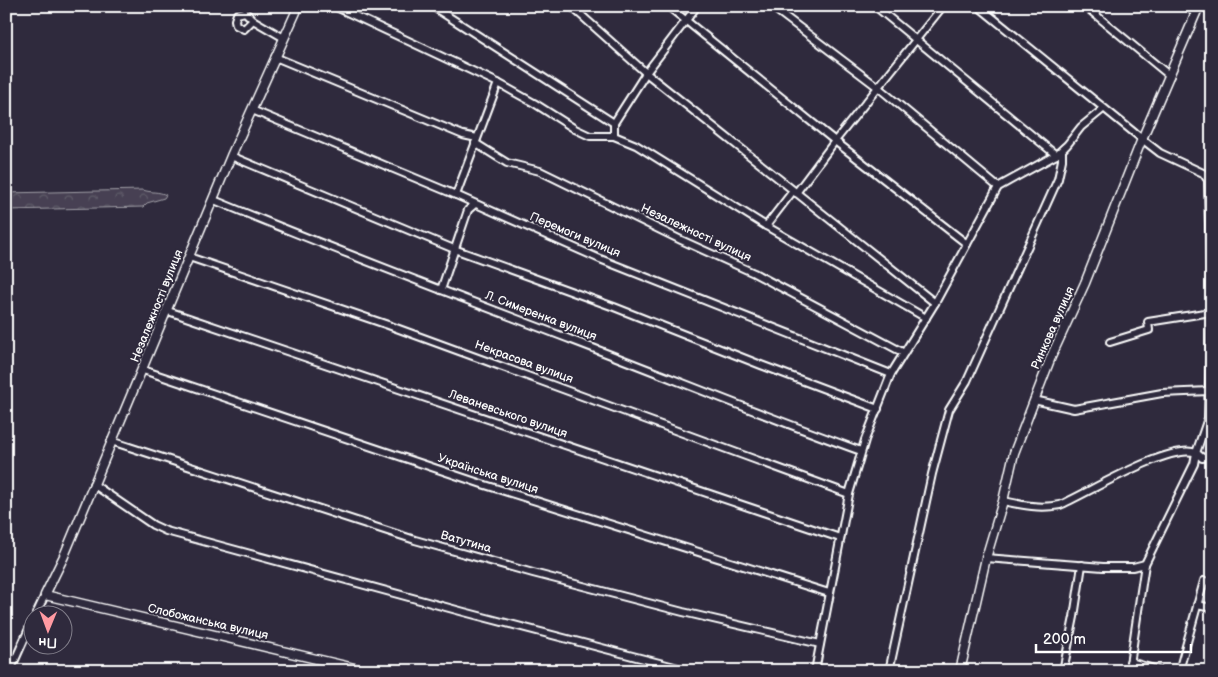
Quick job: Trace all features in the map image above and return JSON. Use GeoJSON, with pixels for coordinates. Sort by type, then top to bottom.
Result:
{"type":"FeatureCollection","features":[{"type":"Feature","properties":{"kind":"main road","name":"Незалежності вулиця"},"geometry":{"type":"LineString","coordinates":[[45,595],[64,556],[111,441],[168,311],[231,156],[297,6]]}},
{"type":"Feature","properties":{"kind":"main road","name":"Ринкова вулиця"},"geometry":{"type":"LineString","coordinates":[[960,671],[986,558],[1003,501],[1014,453],[1051,357],[1085,283],[1142,140],[1198,10]]}},
{"type":"Feature","properties":{"kind":"main road","name":"Слобожанська вулиця"},"geometry":{"type":"LineString","coordinates":[[45,595],[367,671]]}},
{"type":"Feature","properties":{"kind":"street"},"geometry":{"type":"LineString","coordinates":[[334,6],[498,83],[582,133],[590,136],[614,136],[636,146],[766,226],[926,318]]}},
{"type":"Feature","properties":{"kind":"street"},"geometry":{"type":"LineString","coordinates":[[432,6],[614,122]]}},
{"type":"Feature","properties":{"kind":"street"},"geometry":{"type":"LineString","coordinates":[[571,6],[646,73],[935,303]]}},
{"type":"Feature","properties":{"kind":"street"},"geometry":{"type":"LineString","coordinates":[[668,6],[835,141],[967,244]]}},
{"type":"Feature","properties":{"kind":"street"},"geometry":{"type":"LineString","coordinates":[[614,136],[614,122],[646,73],[697,6]]}},
{"type":"Feature","properties":{"kind":"street"},"geometry":{"type":"LineString","coordinates":[[772,6],[879,88],[998,187]]}},
{"type":"Feature","properties":{"kind":"street"},"geometry":{"type":"LineString","coordinates":[[875,6],[1056,155]]}},
{"type":"Feature","properties":{"kind":"street"},"geometry":{"type":"LineString","coordinates":[[766,226],[879,88],[943,6]]}},
{"type":"Feature","properties":{"kind":"street"},"geometry":{"type":"LineString","coordinates":[[978,6],[1142,140],[1160,153],[1201,172],[1208,180],[1211,226],[1208,418],[1194,464],[1145,564],[1128,671]]}},
{"type":"Feature","properties":{"kind":"street"},"geometry":{"type":"LineString","coordinates":[[1085,6],[1170,76]]}},
{"type":"Feature","properties":{"kind":"street"},"geometry":{"type":"LineString","coordinates":[[1187,6],[1198,10]]}},
{"type":"Feature","properties":{"kind":"street"},"geometry":{"type":"LineString","coordinates":[[253,20],[284,38]]}},
{"type":"Feature","properties":{"kind":"street","name":"Незалежності вулиця"},"geometry":{"type":"LineString","coordinates":[[275,57],[463,135],[476,141],[507,163],[540,171],[681,240],[754,273],[904,353]]}},
{"type":"Feature","properties":{"kind":"street"},"geometry":{"type":"LineString","coordinates":[[888,76],[887,87],[892,99]]}},
{"type":"Feature","properties":{"kind":"street"},"geometry":{"type":"LineString","coordinates":[[867,79],[871,89],[868,101]]}},
{"type":"Feature","properties":{"kind":"street"},"geometry":{"type":"LineString","coordinates":[[456,195],[498,83]]}},
{"type":"Feature","properties":{"kind":"street"},"geometry":{"type":"LineString","coordinates":[[889,671],[932,474],[949,410],[967,381],[1058,179],[1062,150],[1081,127],[1103,109]]}},
{"type":"Feature","properties":{"kind":"street","name":"Перемоги вулиця"},"geometry":{"type":"LineString","coordinates":[[252,110],[456,195],[600,259],[892,374]]}},
{"type":"Feature","properties":{"kind":"street"},"geometry":{"type":"LineString","coordinates":[[815,671],[849,494],[862,451],[892,374],[935,303],[998,187],[1056,155],[1067,145]]}},
{"type":"Feature","properties":{"kind":"street"},"geometry":{"type":"LineString","coordinates":[[231,156],[454,249],[606,304],[769,369],[878,409]]}},
{"type":"Feature","properties":{"kind":"street"},"geometry":{"type":"LineString","coordinates":[[1201,172],[1212,171]]}},
{"type":"Feature","properties":{"kind":"street","name":"Л. Симеренка вулиця"},"geometry":{"type":"LineString","coordinates":[[214,200],[332,249],[754,412],[862,451]]}},
{"type":"Feature","properties":{"kind":"street"},"geometry":{"type":"LineString","coordinates":[[441,290],[468,210],[475,204]]}},
{"type":"Feature","properties":{"kind":"street","name":"Некрасова вулиця"},"geometry":{"type":"LineString","coordinates":[[189,257],[388,325],[849,494]]}},
{"type":"Feature","properties":{"kind":"street","name":"Леваневського вулиця"},"geometry":{"type":"LineString","coordinates":[[168,311],[840,538]]}},
{"type":"Feature","properties":{"kind":"street"},"geometry":{"type":"LineString","coordinates":[[1110,342],[1149,330],[1148,322],[1211,312]]}},
{"type":"Feature","properties":{"kind":"street","name":"Українська вулиця"},"geometry":{"type":"LineString","coordinates":[[143,370],[482,484],[829,594]]}},
{"type":"Feature","properties":{"kind":"street"},"geometry":{"type":"LineString","coordinates":[[1034,400],[1074,409],[1162,393],[1209,391]]}},
{"type":"Feature","properties":{"kind":"street","name":"Ватутина"},"geometry":{"type":"LineString","coordinates":[[111,441],[415,540],[533,573],[820,644]]}},
{"type":"Feature","properties":{"kind":"street"},"geometry":{"type":"LineString","coordinates":[[1003,501],[1034,507],[1060,505],[1143,463],[1176,453],[1186,452],[1196,453],[1202,458],[1212,457]]}},
{"type":"Feature","properties":{"kind":"street"},"geometry":{"type":"LineString","coordinates":[[93,484],[153,525],[166,531],[454,610],[690,671]]}},
{"type":"Feature","properties":{"kind":"street"},"geometry":{"type":"LineString","coordinates":[[986,558],[1133,567],[1145,564]]}},
{"type":"Feature","properties":{"kind":"street"},"geometry":{"type":"LineString","coordinates":[[1063,671],[1082,565]]}},
{"type":"Feature","properties":{"kind":"street"},"geometry":{"type":"LineString","coordinates":[[1179,671],[1204,581],[1212,582]]}},
{"type":"Feature","properties":{"kind":"street","name":"Незалежності вулиця"},"geometry":{"type":"LineString","coordinates":[[41,604],[45,595]]}},
{"type":"Feature","properties":{"kind":"street"},"geometry":{"type":"LineString","coordinates":[[1197,605],[1212,608]]}},
{"type":"Feature","properties":{"kind":"street"},"geometry":{"type":"LineString","coordinates":[[10,671],[22,644]]}},
{"type":"Feature","properties":{"kind":"street"},"geometry":{"type":"LineString","coordinates":[[1130,662],[1161,671]]}},
{"type":"Feature","properties":{"kind":"green space"},"geometry":{"type":"Polygon","coordinates":[[[143,190],[166,195],[164,198],[147,203],[143,207],[6,210],[6,193],[143,190]]]}}]}
